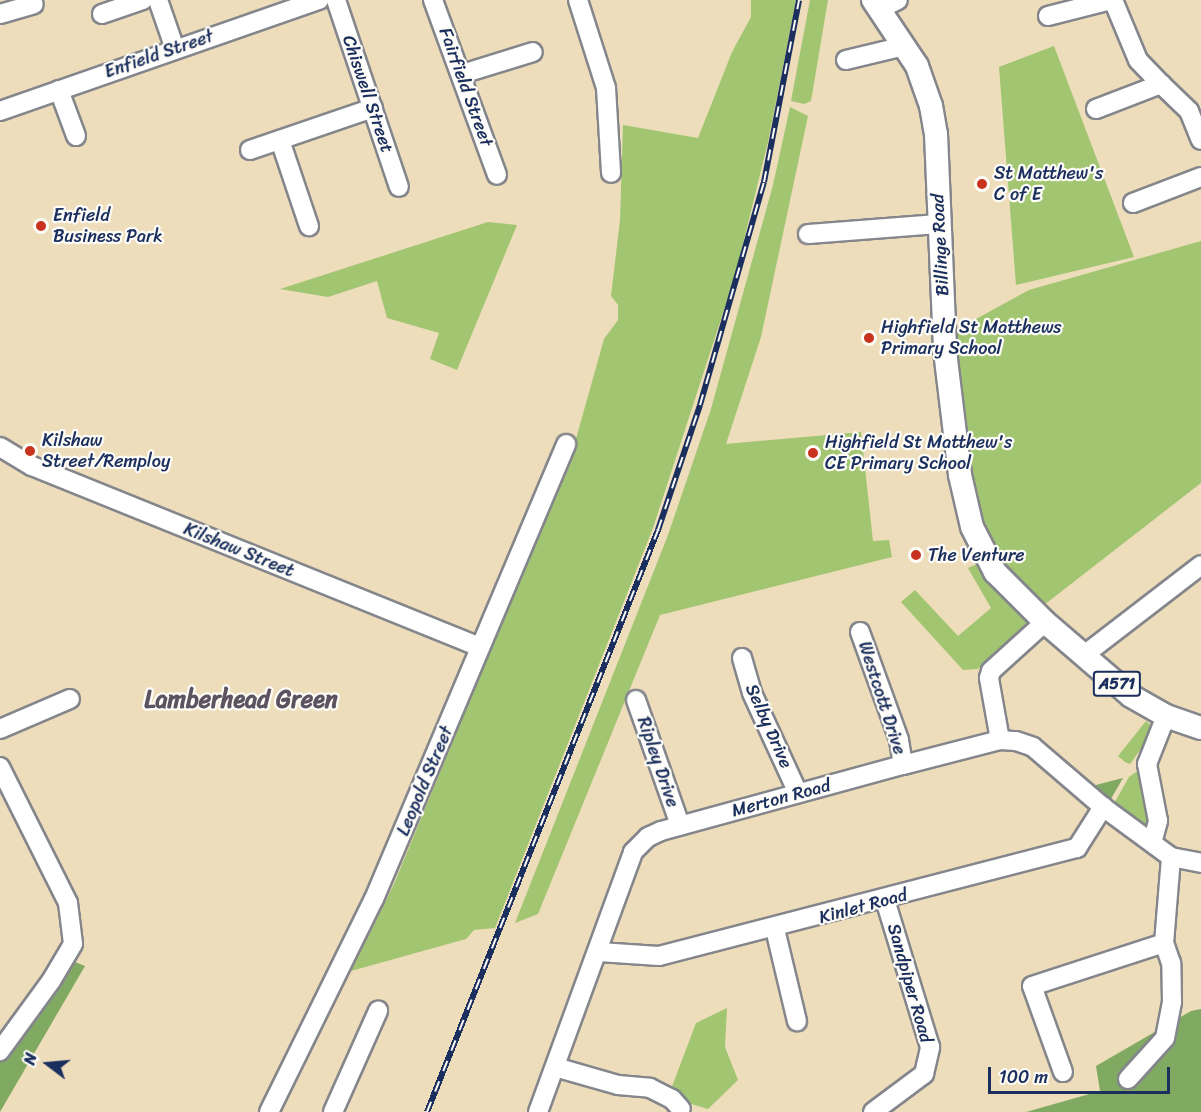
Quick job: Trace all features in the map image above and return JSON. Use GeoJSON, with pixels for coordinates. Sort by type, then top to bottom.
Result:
{"type":"FeatureCollection","features":[{"type":"Feature","properties":{"kind":"main road","name":"Billinge Road"},"geometry":{"type":"LineString","coordinates":[[883,3],[904,46],[917,66],[931,105],[936,134],[945,351],[965,502],[972,527],[996,572],[1045,622]]}},
{"type":"Feature","properties":{"kind":"main road","name":"A571"},"geometry":{"type":"LineString","coordinates":[[1045,622],[1131,696],[1166,716],[1201,728]]}},
{"type":"Feature","properties":{"kind":"street"},"geometry":{"type":"LineString","coordinates":[[108,8],[143,0]]}},
{"type":"Feature","properties":{"kind":"street"},"geometry":{"type":"LineString","coordinates":[[158,0],[175,49]]}},
{"type":"Feature","properties":{"kind":"street","name":"Enfield Street"},"geometry":{"type":"LineString","coordinates":[[0,111],[319,0]]}},
{"type":"Feature","properties":{"kind":"street","name":"Chiswell Street"},"geometry":{"type":"LineString","coordinates":[[336,0],[399,187]]}},
{"type":"Feature","properties":{"kind":"street","name":"Fairfield Street"},"geometry":{"type":"LineString","coordinates":[[433,0],[462,74],[497,175]]}},
{"type":"Feature","properties":{"kind":"street"},"geometry":{"type":"LineString","coordinates":[[578,0],[606,88],[610,173]]}},
{"type":"Feature","properties":{"kind":"street"},"geometry":{"type":"LineString","coordinates":[[1048,16],[1112,0],[1138,60],[1189,111],[1201,140]]}},
{"type":"Feature","properties":{"kind":"street"},"geometry":{"type":"LineString","coordinates":[[0,14],[34,4]]}},
{"type":"Feature","properties":{"kind":"street"},"geometry":{"type":"LineString","coordinates":[[846,60],[904,46]]}},
{"type":"Feature","properties":{"kind":"street"},"geometry":{"type":"LineString","coordinates":[[462,74],[533,52]]}},
{"type":"Feature","properties":{"kind":"street"},"geometry":{"type":"LineString","coordinates":[[1096,109],[1161,84]]}},
{"type":"Feature","properties":{"kind":"street"},"geometry":{"type":"LineString","coordinates":[[59,90],[76,136]]}},
{"type":"Feature","properties":{"kind":"street"},"geometry":{"type":"LineString","coordinates":[[250,150],[373,108]]}},
{"type":"Feature","properties":{"kind":"street"},"geometry":{"type":"LineString","coordinates":[[280,140],[309,226]]}},
{"type":"Feature","properties":{"kind":"street"},"geometry":{"type":"LineString","coordinates":[[1133,203],[1201,177]]}},
{"type":"Feature","properties":{"kind":"street"},"geometry":{"type":"LineString","coordinates":[[808,234],[939,224]]}},
{"type":"Feature","properties":{"kind":"street","name":"Leopold Street"},"geometry":{"type":"LineString","coordinates":[[269,1112],[374,899],[566,444]]}},
{"type":"Feature","properties":{"kind":"street","name":"Kilshaw Street"},"geometry":{"type":"LineString","coordinates":[[0,447],[32,465],[480,647]]}},
{"type":"Feature","properties":{"kind":"street"},"geometry":{"type":"LineString","coordinates":[[1083,656],[1201,565]]}},
{"type":"Feature","properties":{"kind":"street"},"geometry":{"type":"LineString","coordinates":[[1000,740],[989,678],[991,671],[1045,622]]}},
{"type":"Feature","properties":{"kind":"street","name":"Westcott Drive"},"geometry":{"type":"LineString","coordinates":[[860,632],[899,740],[903,765]]}},
{"type":"Feature","properties":{"kind":"street","name":"Selby Drive"},"geometry":{"type":"LineString","coordinates":[[742,658],[752,693],[798,793]]}},
{"type":"Feature","properties":{"kind":"street"},"geometry":{"type":"LineString","coordinates":[[0,729],[70,699]]}},
{"type":"Feature","properties":{"kind":"street","name":"Ripley Drive"},"geometry":{"type":"LineString","coordinates":[[636,700],[680,825]]}},
{"type":"Feature","properties":{"kind":"street"},"geometry":{"type":"LineString","coordinates":[[1154,836],[1158,821],[1147,764],[1166,716]]}},
{"type":"Feature","properties":{"kind":"street","name":"Merton Road"},"geometry":{"type":"LineString","coordinates":[[538,1112],[599,952],[633,852],[648,837],[680,825],[1000,740],[1033,747],[1103,807],[1171,857]]}},
{"type":"Feature","properties":{"kind":"street"},"geometry":{"type":"LineString","coordinates":[[0,766],[68,903],[73,944],[51,981],[0,1052]]}},
{"type":"Feature","properties":{"kind":"street","name":"Kinlet Road"},"geometry":{"type":"LineString","coordinates":[[599,952],[659,956],[775,929],[1077,848],[1103,807]]}},
{"type":"Feature","properties":{"kind":"street"},"geometry":{"type":"LineString","coordinates":[[1128,1079],[1165,1038],[1172,1002],[1171,963],[1164,943],[1171,857],[1201,863]]}},
{"type":"Feature","properties":{"kind":"street","name":"Sandpiper Road"},"geometry":{"type":"LineString","coordinates":[[873,1112],[924,1074],[930,1047],[885,900]]}},
{"type":"Feature","properties":{"kind":"street"},"geometry":{"type":"LineString","coordinates":[[775,929],[797,1021]]}},
{"type":"Feature","properties":{"kind":"street"},"geometry":{"type":"LineString","coordinates":[[1063,1072],[1032,986],[1164,943]]}},
{"type":"Feature","properties":{"kind":"street"},"geometry":{"type":"LineString","coordinates":[[333,1112],[368,1018]]}},
{"type":"Feature","properties":{"kind":"street"},"geometry":{"type":"LineString","coordinates":[[555,1067],[618,1085],[650,1088],[672,1099],[681,1109]]}},
{"type":"Feature","properties":{"kind":"green space"},"geometry":{"type":"Polygon","coordinates":[[[751,0],[796,0],[768,142],[735,276],[653,528],[495,928],[474,930],[466,939],[351,971],[394,884],[572,453],[604,339],[618,320],[618,305],[611,296],[620,220],[623,125],[698,138],[732,52],[751,17],[751,0]]]}},
{"type":"Feature","properties":{"kind":"green space"},"geometry":{"type":"Polygon","coordinates":[[[810,0],[828,0],[811,101],[804,104],[791,101],[810,0]]]}},
{"type":"Feature","properties":{"kind":"green space"},"geometry":{"type":"Polygon","coordinates":[[[1054,46],[1134,257],[1016,285],[999,67],[1054,46]]]}},
{"type":"Feature","properties":{"kind":"green space"},"geometry":{"type":"Polygon","coordinates":[[[790,107],[808,116],[761,337],[726,444],[861,432],[873,541],[889,540],[892,557],[660,615],[538,914],[515,923],[668,535],[711,409],[773,185],[790,107]]]}},
{"type":"Feature","properties":{"kind":"green space"},"geometry":{"type":"Polygon","coordinates":[[[488,222],[517,225],[457,370],[430,359],[439,333],[387,318],[377,281],[328,297],[280,289],[488,222]]]}},
{"type":"Feature","properties":{"kind":"green space"},"geometry":{"type":"Polygon","coordinates":[[[1201,241],[1201,483],[1044,605],[1006,571],[974,507],[954,331],[1029,290],[1201,241]]]}},
{"type":"Feature","properties":{"kind":"green space"},"geometry":{"type":"Polygon","coordinates":[[[977,564],[1030,621],[978,669],[963,670],[901,602],[915,590],[958,636],[991,608],[968,568],[977,564]]]}},
{"type":"Feature","properties":{"kind":"green space"},"geometry":{"type":"Polygon","coordinates":[[[1146,721],[1153,727],[1151,735],[1130,764],[1125,762],[1118,756],[1146,721]]]}},
{"type":"Feature","properties":{"kind":"green space"},"geometry":{"type":"Polygon","coordinates":[[[1147,764],[1155,820],[1146,839],[1112,807],[1129,777],[1147,764]]]}},
{"type":"Feature","properties":{"kind":"green space"},"geometry":{"type":"Polygon","coordinates":[[[1123,778],[1108,804],[1088,787],[1123,778]]]}},
{"type":"Feature","properties":{"kind":"green space"},"geometry":{"type":"Polygon","coordinates":[[[60,956],[85,966],[0,1112],[0,1036],[60,956]]]}},
{"type":"Feature","properties":{"kind":"green space"},"geometry":{"type":"Polygon","coordinates":[[[727,1008],[725,1047],[738,1080],[708,1109],[668,1097],[696,1023],[727,1008]]]}},
{"type":"Feature","properties":{"kind":"green space"},"geometry":{"type":"Polygon","coordinates":[[[1201,1009],[1201,1112],[1026,1112],[1100,1091],[1096,1066],[1191,1011],[1201,1009]]]}},
{"type":"Feature","properties":{"kind":"railway"},"geometry":{"type":"LineString","coordinates":[[427,1112],[658,530],[700,405],[764,182],[799,0]]}},
{"type":"Feature","properties":{"kind":"place","name":"St Matthew's C of E"},"geometry":{"type":"Point","coordinates":[982,184]}},
{"type":"Feature","properties":{"kind":"place","name":"Enfield Business Park"},"geometry":{"type":"Point","coordinates":[41,226]}},
{"type":"Feature","properties":{"kind":"place","name":"Highfield St Matthews Primary School"},"geometry":{"type":"Point","coordinates":[869,338]}},
{"type":"Feature","properties":{"kind":"place","name":"Kilshaw Street/Remploy"},"geometry":{"type":"Point","coordinates":[30,451]}},
{"type":"Feature","properties":{"kind":"place","name":"Highfield St Matthew's CE Primary School"},"geometry":{"type":"Point","coordinates":[813,453]}},
{"type":"Feature","properties":{"kind":"place","name":"The Venture"},"geometry":{"type":"Point","coordinates":[916,555]}},
{"type":"Feature","properties":{"kind":"district","name":"Lamberhead Green"},"geometry":{"type":"Point","coordinates":[241,700]}}]}
